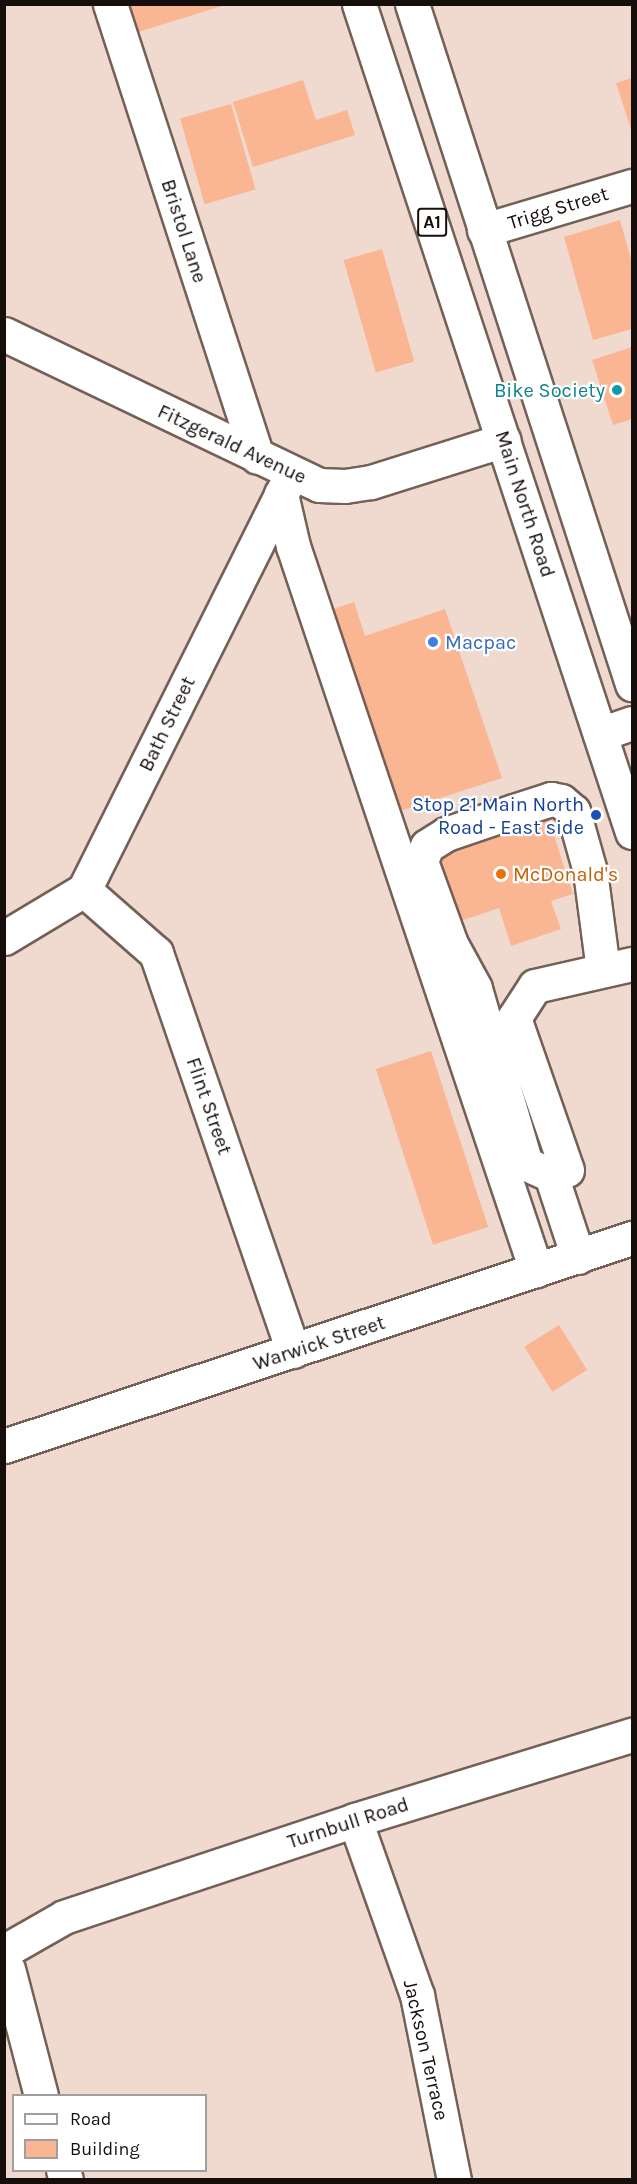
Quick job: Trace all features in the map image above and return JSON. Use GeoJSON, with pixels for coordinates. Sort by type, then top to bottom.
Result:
{"type":"FeatureCollection","features":[{"type":"Feature","properties":{"kind":"main road","name":"Bristol Lane"},"geometry":{"type":"LineString","coordinates":[[110,4],[257,457]]}},
{"type":"Feature","properties":{"kind":"main road","name":"Main North Road"},"geometry":{"type":"LineString","coordinates":[[360,4],[633,832]]}},
{"type":"Feature","properties":{"kind":"main road","name":"A1"},"geometry":{"type":"LineString","coordinates":[[412,4],[633,684]]}},
{"type":"Feature","properties":{"kind":"main road","name":"Trigg Street"},"geometry":{"type":"LineString","coordinates":[[484,230],[633,186]]}},
{"type":"Feature","properties":{"kind":"main road","name":"Fitzgerald Avenue"},"geometry":{"type":"LineString","coordinates":[[4,334],[257,457],[286,484],[345,486],[549,425]]}},
{"type":"Feature","properties":{"kind":"main road","name":"Bath Street"},"geometry":{"type":"LineString","coordinates":[[84,890],[286,484]]}},
{"type":"Feature","properties":{"kind":"main road"},"geometry":{"type":"LineString","coordinates":[[286,484],[293,546],[536,1270]]}},
{"type":"Feature","properties":{"kind":"main road"},"geometry":{"type":"LineString","coordinates":[[600,735],[633,723]]}},
{"type":"Feature","properties":{"kind":"main road"},"geometry":{"type":"LineString","coordinates":[[559,1173],[526,1164],[475,988],[451,944],[421,861],[427,846],[446,834],[551,799],[561,801],[573,811],[618,967],[535,986],[514,1018],[559,1173],[578,1257]]}},
{"type":"Feature","properties":{"kind":"main road"},"geometry":{"type":"LineString","coordinates":[[4,938],[84,890]]}},
{"type":"Feature","properties":{"kind":"main road","name":"Flint Street"},"geometry":{"type":"LineString","coordinates":[[84,890],[156,952],[293,1351]]}},
{"type":"Feature","properties":{"kind":"main road","name":"Warwick Street"},"geometry":{"type":"LineString","coordinates":[[4,1446],[536,1270],[578,1257],[630,1249]]}},
{"type":"Feature","properties":{"kind":"main road","name":"Turnbull Road"},"geometry":{"type":"LineString","coordinates":[[7,1946],[64,1917],[355,1820],[633,1735]]}},
{"type":"Feature","properties":{"kind":"main road","name":"Jackson Terrace"},"geometry":{"type":"LineString","coordinates":[[355,1820],[417,1995],[454,2180]]}},
{"type":"Feature","properties":{"kind":"main road"},"geometry":{"type":"LineString","coordinates":[[7,1946],[24,2041],[40,2094]]}},
{"type":"Feature","properties":{"kind":"main road"},"geometry":{"type":"LineString","coordinates":[[4,2009],[24,2041]]}},
{"type":"Feature","properties":{"kind":"building"},"geometry":{"type":"Polygon","coordinates":[[[126,4],[225,4],[225,5],[135,33],[126,4]]]}},
{"type":"Feature","properties":{"kind":"building"},"geometry":{"type":"Polygon","coordinates":[[[632,78],[632,132],[616,83],[632,78]]]}},
{"type":"Feature","properties":{"kind":"building"},"geometry":{"type":"Polygon","coordinates":[[[303,80],[316,120],[347,110],[355,135],[253,167],[233,102],[303,80]]]}},
{"type":"Feature","properties":{"kind":"building"},"geometry":{"type":"Polygon","coordinates":[[[231,104],[256,190],[205,204],[180,119],[231,104]]]}},
{"type":"Feature","properties":{"kind":"building"},"geometry":{"type":"Polygon","coordinates":[[[620,220],[632,263],[632,329],[593,340],[564,237],[620,220]]]}},
{"type":"Feature","properties":{"kind":"building"},"geometry":{"type":"Polygon","coordinates":[[[382,249],[414,361],[376,372],[344,260],[382,249]]]}},
{"type":"Feature","properties":{"kind":"building","name":"Bike Society"},"geometry":{"type":"Polygon","coordinates":[[[632,347],[632,419],[613,425],[592,360],[632,347]]]}},
{"type":"Feature","properties":{"kind":"building"},"geometry":{"type":"Polygon","coordinates":[[[354,602],[365,636],[445,609],[502,778],[385,816],[318,614],[354,602]]]}},
{"type":"Feature","properties":{"kind":"building","name":"McDonald's"},"geometry":{"type":"Polygon","coordinates":[[[547,814],[573,894],[551,901],[561,929],[511,946],[499,908],[452,924],[428,854],[547,814]]]}},
{"type":"Feature","properties":{"kind":"building"},"geometry":{"type":"Polygon","coordinates":[[[431,1051],[488,1227],[433,1245],[376,1069],[431,1051]]]}},
{"type":"Feature","properties":{"kind":"building"},"geometry":{"type":"Polygon","coordinates":[[[559,1325],[587,1370],[552,1392],[524,1347],[559,1325]]]}},
{"type":"Feature","properties":{"kind":"place","name":"Bike Society"},"geometry":{"type":"Point","coordinates":[617,390]}},
{"type":"Feature","properties":{"kind":"place","name":"Macpac"},"geometry":{"type":"Point","coordinates":[433,642]}},
{"type":"Feature","properties":{"kind":"place","name":"Stop 21 Main North Road - East side"},"geometry":{"type":"Point","coordinates":[596,815]}},
{"type":"Feature","properties":{"kind":"place","name":"McDonald's"},"geometry":{"type":"Point","coordinates":[501,874]}}]}
